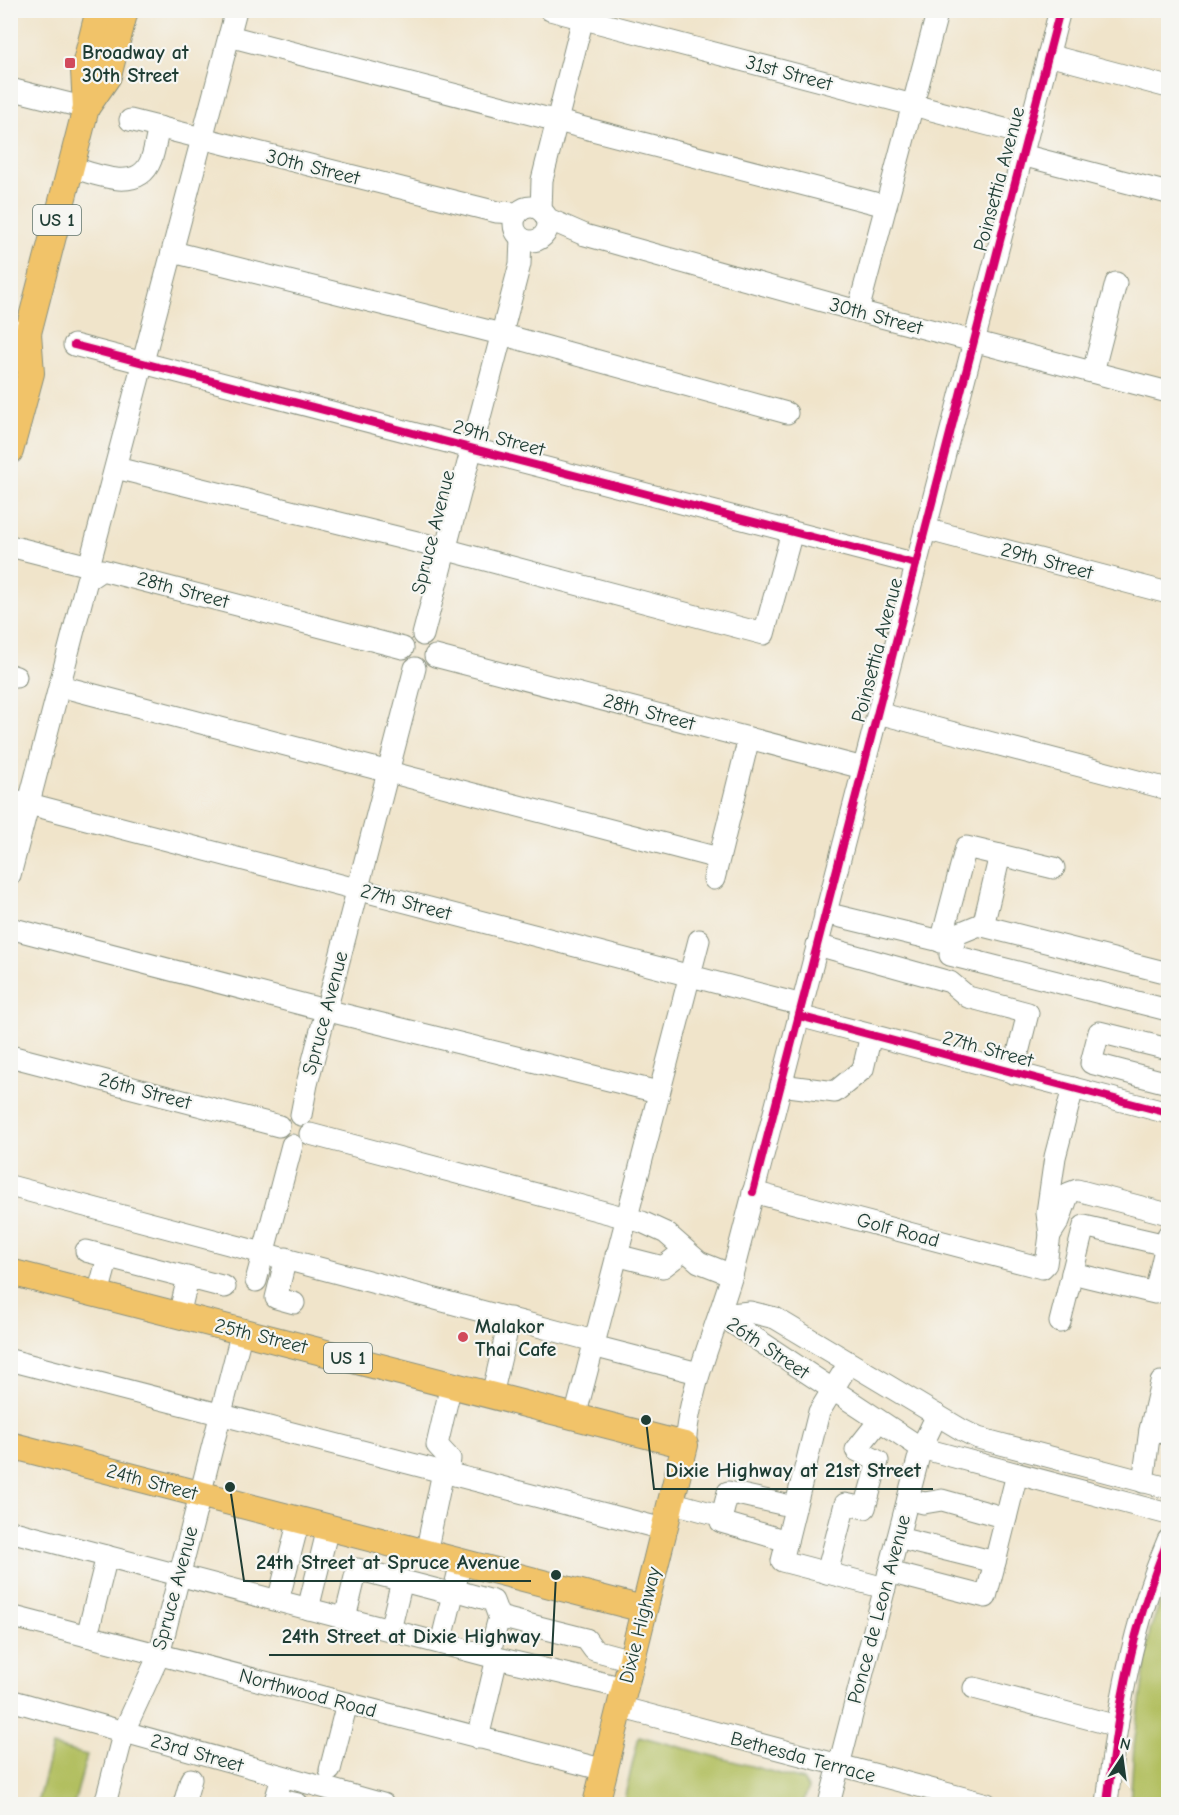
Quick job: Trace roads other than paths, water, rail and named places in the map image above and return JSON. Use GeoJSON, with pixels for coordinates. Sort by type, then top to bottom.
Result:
{"type":"FeatureCollection","features":[{"type":"Feature","properties":{"kind":"main road","name":"US 1"},"geometry":{"type":"LineString","coordinates":[[10,361],[71,167],[86,108],[84,70],[99,10]]}},
{"type":"Feature","properties":{"kind":"main road","name":"US 1"},"geometry":{"type":"LineString","coordinates":[[86,108],[108,76],[125,10]]}},
{"type":"Feature","properties":{"kind":"main road","name":"US 1"},"geometry":{"type":"LineString","coordinates":[[10,451],[31,373],[19,331]]}},
{"type":"Feature","properties":{"kind":"main road","name":"25th Street"},"geometry":{"type":"LineString","coordinates":[[10,1272],[685,1445]]}},
{"type":"Feature","properties":{"kind":"main road","name":"24th Street"},"geometry":{"type":"LineString","coordinates":[[10,1445],[642,1609]]}},
{"type":"Feature","properties":{"kind":"main road","name":"Dixie Highway"},"geometry":{"type":"LineString","coordinates":[[596,1804],[642,1609],[685,1445]]}},
{"type":"Feature","properties":{"kind":"street"},"geometry":{"type":"LineString","coordinates":[[10,875],[20,801],[60,686],[87,580],[95,568],[116,468],[236,10]]}},
{"type":"Feature","properties":{"kind":"street","name":"31st Street"},"geometry":{"type":"LineString","coordinates":[[550,10],[584,15],[913,105],[1168,193]]}},
{"type":"Feature","properties":{"kind":"street"},"geometry":{"type":"LineString","coordinates":[[858,311],[938,10]]}},
{"type":"Feature","properties":{"kind":"street","name":"Poinsettia Avenue"},"geometry":{"type":"LineString","coordinates":[[732,1275],[1060,10]]}},
{"type":"Feature","properties":{"kind":"street","name":"Spruce Avenue"},"geometry":{"type":"LineString","coordinates":[[423,635],[584,15]]}},
{"type":"Feature","properties":{"kind":"street"},"geometry":{"type":"LineString","coordinates":[[229,36],[557,119],[886,206]]}},
{"type":"Feature","properties":{"kind":"street"},"geometry":{"type":"LineString","coordinates":[[1048,55],[1168,87]]}},
{"type":"Feature","properties":{"kind":"street"},"geometry":{"type":"LineString","coordinates":[[10,89],[86,108]]}},
{"type":"Feature","properties":{"kind":"street","name":"30th Street"},"geometry":{"type":"LineString","coordinates":[[130,120],[497,212],[531,224],[585,235],[858,311],[1168,392]]}},
{"type":"Feature","properties":{"kind":"street"},"geometry":{"type":"LineString","coordinates":[[71,167],[120,180],[133,179],[145,170],[151,160],[159,127]]}},
{"type":"Feature","properties":{"kind":"street"},"geometry":{"type":"LineString","coordinates":[[173,252],[501,334],[787,413]]}},
{"type":"Feature","properties":{"kind":"street"},"geometry":{"type":"LineString","coordinates":[[1093,372],[1116,283]]}},
{"type":"Feature","properties":{"kind":"street","name":"29th Street"},"geometry":{"type":"LineString","coordinates":[[74,345],[916,564]]}},
{"type":"Feature","properties":{"kind":"street"},"geometry":{"type":"LineString","coordinates":[[116,468],[445,550],[764,634],[792,532]]}},
{"type":"Feature","properties":{"kind":"street","name":"29th Street"},"geometry":{"type":"LineString","coordinates":[[925,529],[1168,593]]}},
{"type":"Feature","properties":{"kind":"street","name":"28th Street"},"geometry":{"type":"LineString","coordinates":[[10,546],[403,648]]}},
{"type":"Feature","properties":{"kind":"street"},"geometry":{"type":"LineString","coordinates":[[423,635],[432,641],[435,656],[425,668],[415,668],[403,658],[403,648],[413,636],[423,635]]}},
{"type":"Feature","properties":{"kind":"street","name":"28th Street"},"geometry":{"type":"LineString","coordinates":[[435,656],[863,768]]}},
{"type":"Feature","properties":{"kind":"street","name":"Spruce Avenue"},"geometry":{"type":"LineString","coordinates":[[301,1115],[415,668]]}},
{"type":"Feature","properties":{"kind":"street"},"geometry":{"type":"LineString","coordinates":[[60,686],[718,858]]}},
{"type":"Feature","properties":{"kind":"street"},"geometry":{"type":"LineString","coordinates":[[878,712],[1168,789]]}},
{"type":"Feature","properties":{"kind":"street"},"geometry":{"type":"LineString","coordinates":[[714,879],[748,738]]}},
{"type":"Feature","properties":{"kind":"street","name":"27th Street"},"geometry":{"type":"LineString","coordinates":[[20,801],[689,976],[871,1035],[1168,1113]]}},
{"type":"Feature","properties":{"kind":"street"},"geometry":{"type":"LineString","coordinates":[[1054,868],[966,847],[947,943],[950,955],[1168,1010]]}},
{"type":"Feature","properties":{"kind":"street"},"geometry":{"type":"LineString","coordinates":[[983,926],[1000,855]]}},
{"type":"Feature","properties":{"kind":"street"},"geometry":{"type":"LineString","coordinates":[[825,913],[947,943]]}},
{"type":"Feature","properties":{"kind":"street"},"geometry":{"type":"LineString","coordinates":[[947,943],[957,934],[979,925],[1168,973]]}},
{"type":"Feature","properties":{"kind":"street"},"geometry":{"type":"LineString","coordinates":[[10,928],[326,1010],[658,1092]]}},
{"type":"Feature","properties":{"kind":"street"},"geometry":{"type":"LineString","coordinates":[[575,1417],[699,940]]}},
{"type":"Feature","properties":{"kind":"street"},"geometry":{"type":"LineString","coordinates":[[817,945],[950,982],[968,996],[1028,1013],[1013,1073]]}},
{"type":"Feature","properties":{"kind":"street"},"geometry":{"type":"LineString","coordinates":[[1050,1235],[1047,1213],[1055,1157],[1078,1090],[1091,1063],[1099,1032],[1168,1049]]}},
{"type":"Feature","properties":{"kind":"street"},"geometry":{"type":"LineString","coordinates":[[781,1085],[835,1092],[863,1069],[871,1035]]}},
{"type":"Feature","properties":{"kind":"street","name":"26th Street"},"geometry":{"type":"LineString","coordinates":[[10,1056],[279,1126]]}},
{"type":"Feature","properties":{"kind":"street"},"geometry":{"type":"LineString","coordinates":[[1091,1063],[1168,1083]]}},
{"type":"Feature","properties":{"kind":"street"},"geometry":{"type":"LineString","coordinates":[[256,1281],[263,1252],[301,1140],[311,1125],[301,1115],[288,1115],[279,1126],[283,1141],[301,1140],[626,1217],[654,1227],[699,1262],[732,1275]]}},
{"type":"Feature","properties":{"kind":"street"},"geometry":{"type":"LineString","coordinates":[[10,1186],[510,1318],[698,1373]]}},
{"type":"Feature","properties":{"kind":"street"},"geometry":{"type":"LineString","coordinates":[[1050,1235],[1059,1221],[1069,1193],[1077,1190],[1168,1214]]}},
{"type":"Feature","properties":{"kind":"street","name":"Golf Road"},"geometry":{"type":"LineString","coordinates":[[753,1192],[1042,1268],[1046,1264],[1050,1235]]}},
{"type":"Feature","properties":{"kind":"street"},"geometry":{"type":"LineString","coordinates":[[1060,1322],[1072,1272],[1084,1226],[1167,1240],[1155,1293],[1072,1272]]}},
{"type":"Feature","properties":{"kind":"street"},"geometry":{"type":"LineString","coordinates":[[616,1255],[663,1267],[685,1250]]}},
{"type":"Feature","properties":{"kind":"street"},"geometry":{"type":"LineString","coordinates":[[86,1251],[225,1287]]}},
{"type":"Feature","properties":{"kind":"street"},"geometry":{"type":"LineString","coordinates":[[98,1294],[108,1257]]}},
{"type":"Feature","properties":{"kind":"street"},"geometry":{"type":"LineString","coordinates":[[286,1258],[276,1298],[294,1303]]}},
{"type":"Feature","properties":{"kind":"street","name":"Dixie Highway"},"geometry":{"type":"LineString","coordinates":[[685,1445],[688,1411],[698,1373],[732,1275]]}},
{"type":"Feature","properties":{"kind":"street"},"geometry":{"type":"LineString","coordinates":[[179,1315],[188,1278]]}},
{"type":"Feature","properties":{"kind":"street","name":"26th Street"},"geometry":{"type":"LineString","coordinates":[[720,1315],[750,1312],[775,1318],[978,1438],[1168,1488]]}},
{"type":"Feature","properties":{"kind":"street","name":"26th Street"},"geometry":{"type":"LineString","coordinates":[[720,1315],[921,1448],[1168,1514]]}},
{"type":"Feature","properties":{"kind":"street","name":"Dixie Highway"},"geometry":{"type":"LineString","coordinates":[[685,1445],[701,1413],[718,1351],[720,1315]]}},
{"type":"Feature","properties":{"kind":"street"},"geometry":{"type":"LineString","coordinates":[[492,1395],[510,1318]]}},
{"type":"Feature","properties":{"kind":"street","name":"Spruce Avenue"},"geometry":{"type":"LineString","coordinates":[[105,1804],[124,1731],[159,1655],[242,1331]]}},
{"type":"Feature","properties":{"kind":"street"},"geometry":{"type":"LineString","coordinates":[[10,1360],[663,1529]]}},
{"type":"Feature","properties":{"kind":"street"},"geometry":{"type":"LineString","coordinates":[[849,1363],[819,1412],[782,1561],[827,1573],[887,1580],[986,1597],[1017,1474]]}},
{"type":"Feature","properties":{"kind":"street"},"geometry":{"type":"LineString","coordinates":[[1123,1502],[1159,1432],[1161,1382],[1168,1384]]}},
{"type":"Feature","properties":{"kind":"street"},"geometry":{"type":"LineString","coordinates":[[426,1553],[450,1459],[437,1445],[451,1385]]}},
{"type":"Feature","properties":{"kind":"street","name":"Ponce de Leon Avenue"},"geometry":{"type":"LineString","coordinates":[[829,1804],[921,1448],[937,1415]]}},
{"type":"Feature","properties":{"kind":"street"},"geometry":{"type":"LineString","coordinates":[[827,1573],[845,1504],[865,1508],[878,1461],[856,1450],[879,1421]]}},
{"type":"Feature","properties":{"kind":"street"},"geometry":{"type":"LineString","coordinates":[[787,1541],[721,1522],[722,1516],[728,1492],[795,1507]]}},
{"type":"Feature","properties":{"kind":"street"},"geometry":{"type":"LineString","coordinates":[[908,1499],[924,1503],[942,1500],[1006,1518]]}},
{"type":"Feature","properties":{"kind":"street"},"geometry":{"type":"LineString","coordinates":[[670,1502],[722,1516]]}},
{"type":"Feature","properties":{"kind":"street"},"geometry":{"type":"LineString","coordinates":[[278,1601],[299,1520]]}},
{"type":"Feature","properties":{"kind":"street"},"geometry":{"type":"LineString","coordinates":[[308,1609],[328,1527]]}},
{"type":"Feature","properties":{"kind":"street","name":"Bethesda Terrace"},"geometry":{"type":"LineString","coordinates":[[10,1531],[493,1657],[838,1767],[987,1804]]}},
{"type":"Feature","properties":{"kind":"street"},"geometry":{"type":"LineString","coordinates":[[898,1538],[995,1562]]}},
{"type":"Feature","properties":{"kind":"street"},"geometry":{"type":"LineString","coordinates":[[1107,1804],[1133,1641],[1148,1586],[1168,1540]]}},
{"type":"Feature","properties":{"kind":"street"},"geometry":{"type":"LineString","coordinates":[[87,1636],[107,1556]]}},
{"type":"Feature","properties":{"kind":"street"},"geometry":{"type":"LineString","coordinates":[[441,1643],[461,1562]]}},
{"type":"Feature","properties":{"kind":"street"},"geometry":{"type":"LineString","coordinates":[[345,1618],[357,1569],[493,1601],[499,1617],[478,1738]]}},
{"type":"Feature","properties":{"kind":"street"},"geometry":{"type":"LineString","coordinates":[[390,1630],[402,1581]]}},
{"type":"Feature","properties":{"kind":"street","name":"Northwood Road"},"geometry":{"type":"LineString","coordinates":[[10,1616],[605,1770]]}},
{"type":"Feature","properties":{"kind":"street"},"geometry":{"type":"LineString","coordinates":[[499,1617],[586,1639],[594,1650],[631,1660]]}},
{"type":"Feature","properties":{"kind":"street"},"geometry":{"type":"LineString","coordinates":[[974,1688],[1118,1726]]}},
{"type":"Feature","properties":{"kind":"street","name":"23rd Street"},"geometry":{"type":"LineString","coordinates":[[10,1700],[377,1804]]}},
{"type":"Feature","properties":{"kind":"street"},"geometry":{"type":"LineString","coordinates":[[330,1770],[347,1703]]}},
{"type":"Feature","properties":{"kind":"street"},"geometry":{"type":"LineString","coordinates":[[282,1778],[275,1802],[298,1804]]}},
{"type":"Feature","properties":{"kind":"street"},"geometry":{"type":"LineString","coordinates":[[184,1804],[191,1779]]}},
{"type":"Feature","properties":{"kind":"place","name":"Broadway at 30th Street"},"geometry":{"type":"Point","coordinates":[70,63]}},
{"type":"Feature","properties":{"kind":"place","name":"Malakor Thai Cafe"},"geometry":{"type":"Point","coordinates":[463,1337]}},
{"type":"Feature","properties":{"kind":"place","name":"Dixie Highway at 21st Street"},"geometry":{"type":"Point","coordinates":[646,1420]}},
{"type":"Feature","properties":{"kind":"place","name":"24th Street at Spruce Avenue"},"geometry":{"type":"Point","coordinates":[230,1487]}},
{"type":"Feature","properties":{"kind":"place","name":"24th Street at Dixie Highway"},"geometry":{"type":"Point","coordinates":[556,1575]}}]}
